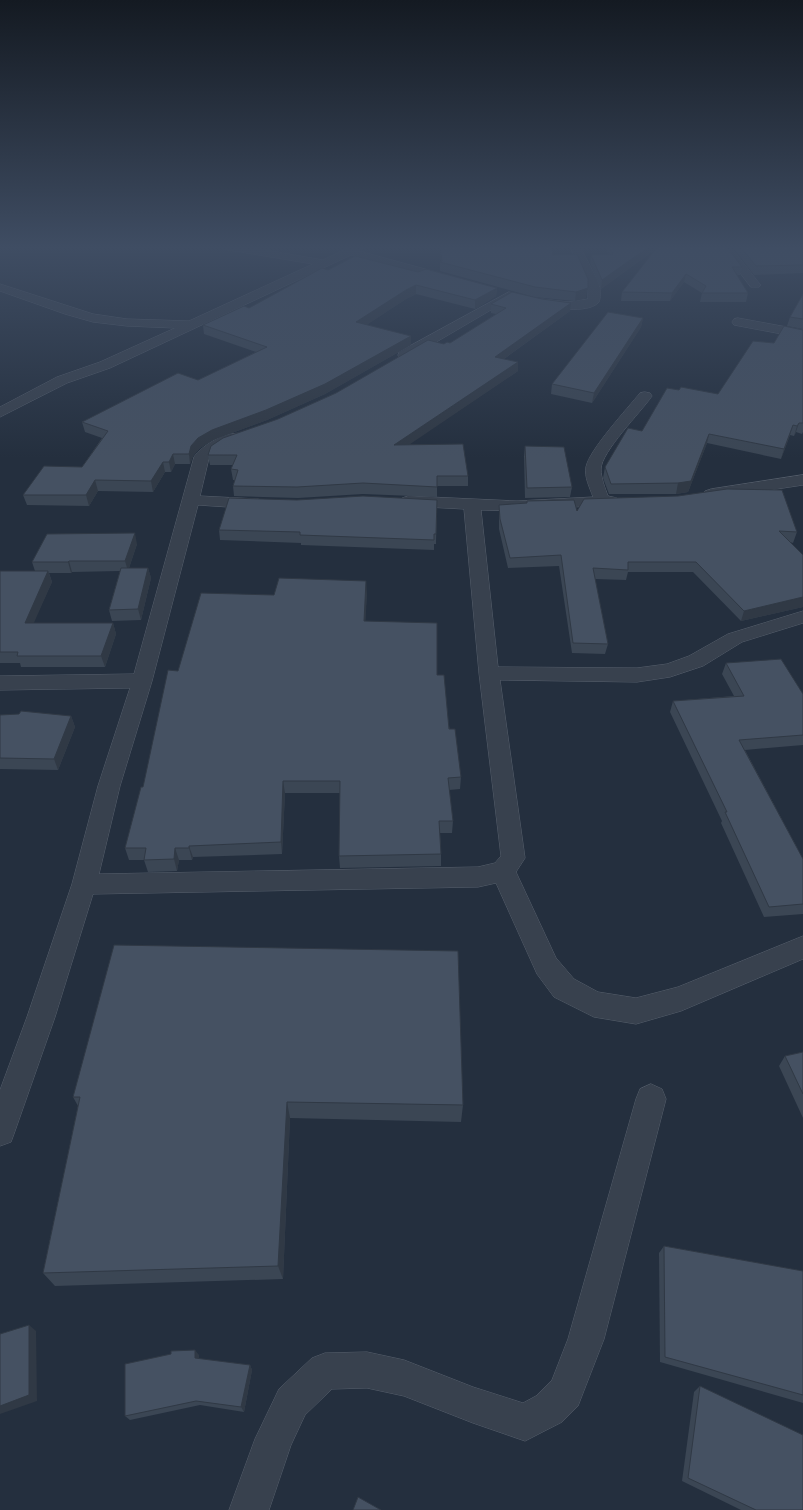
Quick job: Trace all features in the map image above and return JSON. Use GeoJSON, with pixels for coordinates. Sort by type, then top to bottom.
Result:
{"type":"FeatureCollection","features":[{"type":"Feature","properties":{"kind":"street"},"geometry":{"type":"LineString","coordinates":[[88,316],[160,324],[195,323]]}},
{"type":"Feature","properties":{"kind":"street"},"geometry":{"type":"LineString","coordinates":[[0,413],[62,380],[105,365],[209,316]]}},
{"type":"Feature","properties":{"kind":"street"},"geometry":{"type":"LineString","coordinates":[[385,365],[470,316]]}},
{"type":"Feature","properties":{"kind":"street"},"geometry":{"type":"LineString","coordinates":[[738,322],[803,334]]}},
{"type":"Feature","properties":{"kind":"street"},"geometry":{"type":"LineString","coordinates":[[602,501],[593,469],[595,461],[602,449],[645,396]]}},
{"type":"Feature","properties":{"kind":"street"},"geometry":{"type":"LineString","coordinates":[[0,1131],[41,1017],[84,884],[109,786],[142,681],[202,457],[206,452],[219,444],[253,432]]}},
{"type":"Feature","properties":{"kind":"street"},"geometry":{"type":"LineString","coordinates":[[698,496],[803,480]]}},
{"type":"Feature","properties":{"kind":"street"},"geometry":{"type":"LineString","coordinates":[[191,500],[274,504]]}},
{"type":"Feature","properties":{"kind":"street"},"geometry":{"type":"LineString","coordinates":[[391,500],[472,505],[567,504],[602,501],[626,501]]}},
{"type":"Feature","properties":{"kind":"street"},"geometry":{"type":"LineString","coordinates":[[84,884],[478,877],[503,871],[513,858],[488,673],[472,505]]}},
{"type":"Feature","properties":{"kind":"street"},"geometry":{"type":"LineString","coordinates":[[488,673],[637,675],[670,670],[696,661],[735,638],[803,617]]}},
{"type":"Feature","properties":{"kind":"street"},"geometry":{"type":"LineString","coordinates":[[0,683],[142,681]]}},
{"type":"Feature","properties":{"kind":"street"},"geometry":{"type":"LineString","coordinates":[[503,871],[546,966],[564,988],[594,1004],[636,1011],[681,999],[803,947]]}},
{"type":"Feature","properties":{"kind":"street"},"geometry":{"type":"LineString","coordinates":[[249,1510],[274,1439],[292,1402],[325,1371],[367,1370],[404,1378],[473,1406],[525,1422],[549,1409],[565,1393],[586,1339],[652,1099]]}},
{"type":"Feature","properties":{"kind":"building"},"geometry":{"type":"Polygon","coordinates":[[[221,316],[365,316],[356,322],[411,336],[325,384],[266,410],[212,430],[198,438],[191,446],[189,454],[173,454],[169,462],[163,462],[151,481],[95,480],[86,495],[23,495],[44,466],[82,467],[108,431],[82,422],[178,373],[198,380],[267,347],[203,325],[221,316]]]}},
{"type":"Feature","properties":{"kind":"building"},"geometry":{"type":"Polygon","coordinates":[[[492,316],[552,316],[495,357],[518,362],[394,445],[463,444],[468,476],[437,476],[437,487],[363,483],[297,487],[233,486],[238,470],[231,469],[237,455],[208,455],[211,446],[223,438],[278,419],[336,393],[428,340],[444,344],[447,342],[450,343],[492,316]]]}},
{"type":"Feature","properties":{"kind":"building"},"geometry":{"type":"Polygon","coordinates":[[[605,316],[643,318],[594,393],[552,384],[605,316]]]}},
{"type":"Feature","properties":{"kind":"building"},"geometry":{"type":"Polygon","coordinates":[[[803,316],[803,319],[790,317],[803,316]]]}},
{"type":"Feature","properties":{"kind":"building"},"geometry":{"type":"Polygon","coordinates":[[[784,326],[803,330],[803,423],[799,423],[797,426],[793,425],[784,449],[709,434],[691,481],[678,483],[611,484],[605,467],[628,428],[642,431],[667,388],[679,390],[681,387],[718,394],[753,341],[774,343],[784,326]]]}},
{"type":"Feature","properties":{"kind":"building"},"geometry":{"type":"Polygon","coordinates":[[[525,446],[564,447],[572,487],[527,488],[525,446]]]}},
{"type":"Feature","properties":{"kind":"building"},"geometry":{"type":"Polygon","coordinates":[[[727,489],[782,490],[797,532],[779,531],[803,555],[803,597],[744,611],[696,562],[628,562],[628,570],[593,568],[608,644],[573,643],[561,555],[510,558],[500,519],[499,505],[527,503],[527,501],[574,500],[577,511],[584,499],[678,496],[727,489]]]}},
{"type":"Feature","properties":{"kind":"building"},"geometry":{"type":"Polygon","coordinates":[[[363,496],[437,500],[436,534],[434,534],[434,540],[300,535],[300,532],[219,530],[229,498],[297,500],[363,496]]]}},
{"type":"Feature","properties":{"kind":"building"},"geometry":{"type":"Polygon","coordinates":[[[135,533],[125,561],[32,562],[47,534],[135,533]]]}},
{"type":"Feature","properties":{"kind":"building"},"geometry":{"type":"Polygon","coordinates":[[[121,568],[148,568],[138,609],[109,610],[121,568]]]}},
{"type":"Feature","properties":{"kind":"building"},"geometry":{"type":"Polygon","coordinates":[[[0,571],[48,571],[25,623],[113,623],[101,656],[17,656],[18,652],[0,652],[0,571]]]}},
{"type":"Feature","properties":{"kind":"building"},"geometry":{"type":"Polygon","coordinates":[[[279,578],[366,581],[364,621],[437,623],[437,675],[444,675],[449,729],[455,729],[461,777],[448,778],[453,821],[439,821],[441,854],[339,856],[340,781],[283,781],[281,842],[189,846],[189,848],[175,848],[174,859],[144,860],[146,848],[125,848],[141,787],[143,787],[168,670],[178,671],[201,593],[274,595],[279,578]]]}},
{"type":"Feature","properties":{"kind":"building"},"geometry":{"type":"Polygon","coordinates":[[[781,659],[803,694],[803,735],[739,740],[803,859],[803,904],[769,907],[725,812],[727,812],[673,701],[744,696],[726,663],[781,659]]]}},
{"type":"Feature","properties":{"kind":"building"},"geometry":{"type":"Polygon","coordinates":[[[21,711],[71,716],[54,759],[0,758],[0,715],[19,714],[21,711]]]}},
{"type":"Feature","properties":{"kind":"building"},"geometry":{"type":"Polygon","coordinates":[[[114,945],[458,951],[463,1105],[287,1102],[278,1266],[43,1273],[80,1097],[73,1097],[114,945]]]}},
{"type":"Feature","properties":{"kind":"building"},"geometry":{"type":"Polygon","coordinates":[[[803,1052],[803,1094],[785,1056],[803,1052]]]}},
{"type":"Feature","properties":{"kind":"building"},"geometry":{"type":"Polygon","coordinates":[[[664,1246],[803,1271],[803,1395],[665,1357],[664,1246]]]}},
{"type":"Feature","properties":{"kind":"building"},"geometry":{"type":"Polygon","coordinates":[[[29,1325],[29,1395],[0,1406],[0,1334],[29,1325]]]}},
{"type":"Feature","properties":{"kind":"building"},"geometry":{"type":"Polygon","coordinates":[[[195,1350],[195,1358],[250,1365],[241,1407],[196,1401],[125,1416],[125,1364],[171,1354],[171,1351],[195,1350]]]}},
{"type":"Feature","properties":{"kind":"building"},"geometry":{"type":"Polygon","coordinates":[[[700,1386],[803,1435],[803,1510],[756,1510],[688,1478],[700,1386]]]}},
{"type":"Feature","properties":{"kind":"building"},"geometry":{"type":"Polygon","coordinates":[[[358,1497],[381,1510],[353,1510],[358,1497]]]}}]}
